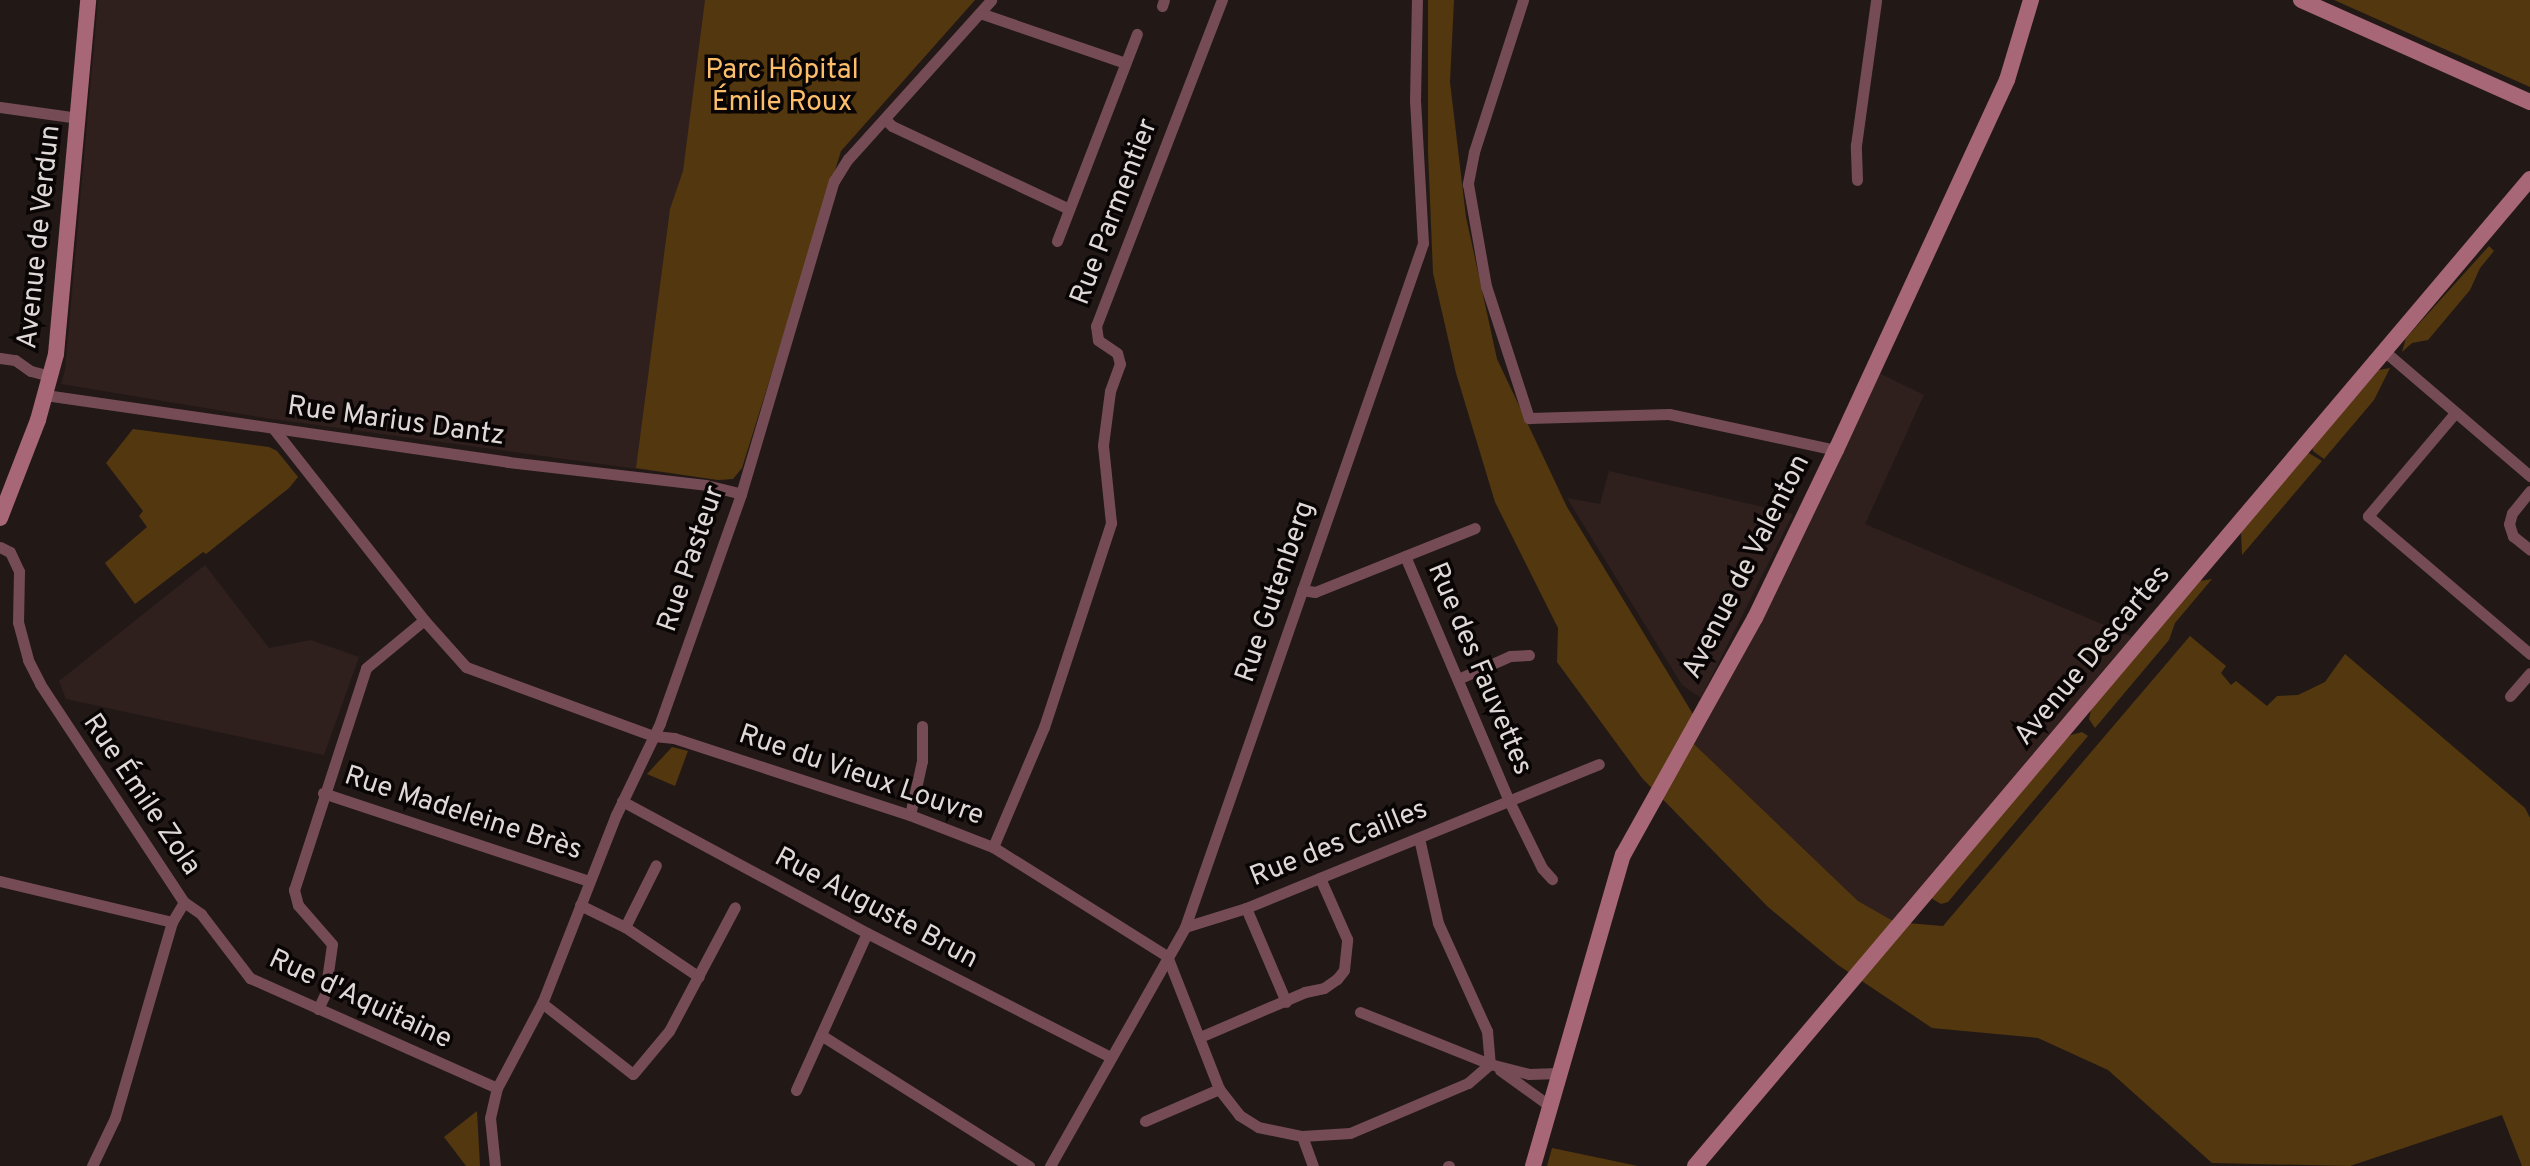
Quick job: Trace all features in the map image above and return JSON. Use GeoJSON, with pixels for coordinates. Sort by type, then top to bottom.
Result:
{"type":"FeatureCollection","features":[{"type":"Feature","properties":{"kind":"main road","name":"Avenue de Verdun"},"geometry":{"type":"LineString","coordinates":[[0,518],[45,395],[56,354],[88,0]]}},
{"type":"Feature","properties":{"kind":"main road","name":"Avenue de Valenton"},"geometry":{"type":"LineString","coordinates":[[1533,1166],[1623,855],[1755,618],[1836,450],[2007,80],[2031,0]]}},
{"type":"Feature","properties":{"kind":"main road"},"geometry":{"type":"LineString","coordinates":[[2301,0],[2530,102]]}},
{"type":"Feature","properties":{"kind":"main road","name":"Avenue Descartes"},"geometry":{"type":"LineString","coordinates":[[1695,1166],[2530,179]]}},
{"type":"Feature","properties":{"kind":"street","name":"Rue Pasteur"},"geometry":{"type":"LineString","coordinates":[[495,1166],[490,1118],[497,1088],[542,1003],[622,801],[654,736],[741,494],[834,181],[848,159],[991,0]]}},
{"type":"Feature","properties":{"kind":"street","name":"Rue Parmentier"},"geometry":{"type":"LineString","coordinates":[[993,847],[1044,727],[1061,666],[1111,523],[1103,445],[1110,391],[1120,364],[1117,353],[1098,340],[1096,326],[1222,0]]}},
{"type":"Feature","properties":{"kind":"street","name":"Rue Gutenberg"},"geometry":{"type":"LineString","coordinates":[[1050,1166],[1185,927],[1423,243],[1415,101],[1417,0]]}},
{"type":"Feature","properties":{"kind":"street"},"geometry":{"type":"LineString","coordinates":[[1523,0],[1474,152],[1468,184],[1486,286],[1529,418],[1669,414],[1836,450]]}},
{"type":"Feature","properties":{"kind":"street"},"geometry":{"type":"LineString","coordinates":[[1857,180],[1856,145],[1876,0]]}},
{"type":"Feature","properties":{"kind":"street"},"geometry":{"type":"LineString","coordinates":[[980,13],[1125,63]]}},
{"type":"Feature","properties":{"kind":"street"},"geometry":{"type":"LineString","coordinates":[[1057,241],[1137,34]]}},
{"type":"Feature","properties":{"kind":"street"},"geometry":{"type":"LineString","coordinates":[[0,107],[78,118]]}},
{"type":"Feature","properties":{"kind":"street"},"geometry":{"type":"LineString","coordinates":[[885,119],[892,126],[1069,209]]}},
{"type":"Feature","properties":{"kind":"street"},"geometry":{"type":"LineString","coordinates":[[2383,350],[2530,476]]}},
{"type":"Feature","properties":{"kind":"street"},"geometry":{"type":"LineString","coordinates":[[0,358],[15,360],[31,371],[50,376]]}},
{"type":"Feature","properties":{"kind":"street","name":"Rue Marius Dantz"},"geometry":{"type":"LineString","coordinates":[[45,395],[508,462],[706,485],[741,494]]}},
{"type":"Feature","properties":{"kind":"street"},"geometry":{"type":"LineString","coordinates":[[2455,413],[2368,516],[2530,654]]}},
{"type":"Feature","properties":{"kind":"street","name":"Rue du Vieux Louvre"},"geometry":{"type":"LineString","coordinates":[[273,428],[453,655],[484,676],[654,736],[674,738],[910,815],[993,847],[1167,956]]}},
{"type":"Feature","properties":{"kind":"street"},"geometry":{"type":"LineString","coordinates":[[2530,491],[2512,513],[2509,524],[2513,536],[2530,550]]}},
{"type":"Feature","properties":{"kind":"street"},"geometry":{"type":"LineString","coordinates":[[1302,590],[1315,592],[1475,528]]}},
{"type":"Feature","properties":{"kind":"street","name":"Rue Émile Zola"},"geometry":{"type":"LineString","coordinates":[[0,547],[10,552],[19,571],[18,622],[28,660],[40,684],[184,902],[172,922],[115,1118],[92,1166]]}},
{"type":"Feature","properties":{"kind":"street","name":"Rue des Fauvettes"},"geometry":{"type":"LineString","coordinates":[[1405,556],[1509,801],[1542,868],[1552,879]]}},
{"type":"Feature","properties":{"kind":"street"},"geometry":{"type":"LineString","coordinates":[[318,1009],[325,994],[332,944],[298,905],[294,890],[366,668],[424,620]]}},
{"type":"Feature","properties":{"kind":"street"},"geometry":{"type":"LineString","coordinates":[[1458,679],[1510,656],[1529,655]]}},
{"type":"Feature","properties":{"kind":"street"},"geometry":{"type":"LineString","coordinates":[[2510,696],[2530,673]]}},
{"type":"Feature","properties":{"kind":"street"},"geometry":{"type":"LineString","coordinates":[[910,815],[922,761],[922,726]]}},
{"type":"Feature","properties":{"kind":"street","name":"Rue des Cailles"},"geometry":{"type":"LineString","coordinates":[[1185,927],[1246,908],[1599,764]]}},
{"type":"Feature","properties":{"kind":"street","name":"Rue Madeleine Brès"},"geometry":{"type":"LineString","coordinates":[[323,793],[589,881]]}},
{"type":"Feature","properties":{"kind":"street","name":"Rue Auguste Brun"},"geometry":{"type":"LineString","coordinates":[[622,801],[867,933],[1110,1057]]}},
{"type":"Feature","properties":{"kind":"street"},"geometry":{"type":"LineString","coordinates":[[1419,838],[1438,923],[1487,1031],[1490,1064],[1550,1106]]}},
{"type":"Feature","properties":{"kind":"street"},"geometry":{"type":"LineString","coordinates":[[625,927],[656,865]]}},
{"type":"Feature","properties":{"kind":"street"},"geometry":{"type":"LineString","coordinates":[[1200,1037],[1305,992],[1324,988],[1344,970],[1347,939],[1320,878]]}},
{"type":"Feature","properties":{"kind":"street"},"geometry":{"type":"LineString","coordinates":[[0,881],[172,922]]}},
{"type":"Feature","properties":{"kind":"street","name":"Rue d'Aquitaine"},"geometry":{"type":"LineString","coordinates":[[184,902],[201,914],[250,978],[497,1088]]}},
{"type":"Feature","properties":{"kind":"street"},"geometry":{"type":"LineString","coordinates":[[580,905],[625,927],[699,977]]}},
{"type":"Feature","properties":{"kind":"street"},"geometry":{"type":"LineString","coordinates":[[542,1003],[633,1074],[669,1031],[735,907]]}},
{"type":"Feature","properties":{"kind":"street"},"geometry":{"type":"LineString","coordinates":[[1246,908],[1286,1002]]}},
{"type":"Feature","properties":{"kind":"street"},"geometry":{"type":"LineString","coordinates":[[796,1090],[867,933]]}},
{"type":"Feature","properties":{"kind":"street"},"geometry":{"type":"LineString","coordinates":[[1167,956],[1219,1089],[1248,1122],[1280,1135],[1350,1133],[1468,1083],[1490,1064]]}},
{"type":"Feature","properties":{"kind":"street"},"geometry":{"type":"LineString","coordinates":[[1360,1012],[1490,1064],[1529,1074],[1559,1073]]}},
{"type":"Feature","properties":{"kind":"street"},"geometry":{"type":"LineString","coordinates":[[821,1035],[1029,1166]]}},
{"type":"Feature","properties":{"kind":"street"},"geometry":{"type":"LineString","coordinates":[[1145,1121],[1219,1089]]}},
{"type":"Feature","properties":{"kind":"street"},"geometry":{"type":"LineString","coordinates":[[1302,1136],[1313,1166]]}},
{"type":"Feature","properties":{"kind":"shaded area"},"geometry":{"type":"Polygon","coordinates":[[[98,0],[975,0],[841,151],[742,468],[733,479],[718,480],[265,418],[61,384],[65,370],[98,0]]]}},
{"type":"Feature","properties":{"kind":"shaded area"},"geometry":{"type":"Polygon","coordinates":[[[1879,373],[1924,395],[1865,524],[2135,638],[1895,922],[1858,901],[1694,744],[1879,373]]]}},
{"type":"Feature","properties":{"kind":"shaded area"},"geometry":{"type":"Polygon","coordinates":[[[1609,471],[1793,514],[1701,698],[1682,685],[1567,498],[1600,504],[1609,471]]]}},
{"type":"Feature","properties":{"kind":"shaded area"},"geometry":{"type":"Polygon","coordinates":[[[205,565],[269,648],[311,640],[359,657],[324,755],[66,699],[59,681],[205,565]]]}},
{"type":"Feature","properties":{"kind":"green space","name":"Parc Hôpital Émile Roux"},"geometry":{"type":"Polygon","coordinates":[[[705,0],[975,0],[841,151],[742,468],[733,479],[718,480],[636,468],[670,209],[683,171],[705,0]]]}},
{"type":"Feature","properties":{"kind":"green space"},"geometry":{"type":"Polygon","coordinates":[[[1428,0],[1454,0],[1450,82],[1466,217],[1497,359],[1567,507],[1702,729],[1694,744],[1858,901],[1895,922],[1943,926],[2190,636],[2226,666],[2221,673],[2231,685],[2236,681],[2267,706],[2277,696],[2298,695],[2325,682],[2345,654],[2525,808],[2530,818],[2530,1166],[2522,1166],[2502,1115],[2350,1166],[2212,1163],[2108,1070],[2038,1038],[1932,1028],[1838,965],[1768,907],[1642,778],[1557,662],[1558,628],[1495,502],[1456,373],[1433,273],[1428,152],[1428,0]]]}},
{"type":"Feature","properties":{"kind":"green space"},"geometry":{"type":"Polygon","coordinates":[[[2334,0],[2530,0],[2530,87],[2334,0]]]}},
{"type":"Feature","properties":{"kind":"green space"},"geometry":{"type":"Polygon","coordinates":[[[2489,246],[2494,251],[2480,268],[2470,290],[2428,340],[2412,343],[2402,352],[2406,338],[2489,246]]]}},
{"type":"Feature","properties":{"kind":"green space"},"geometry":{"type":"Polygon","coordinates":[[[2390,368],[2374,400],[2324,459],[2313,451],[2312,447],[2379,370],[2390,368]]]}},
{"type":"Feature","properties":{"kind":"green space"},"geometry":{"type":"Polygon","coordinates":[[[133,429],[269,447],[277,451],[298,477],[289,488],[206,554],[203,552],[135,604],[105,563],[147,527],[139,516],[143,511],[106,463],[133,429]]]}},
{"type":"Feature","properties":{"kind":"green space"},"geometry":{"type":"Polygon","coordinates":[[[2307,452],[2322,461],[2242,555],[2241,532],[2307,452]]]}},
{"type":"Feature","properties":{"kind":"green space"},"geometry":{"type":"Polygon","coordinates":[[[2212,579],[2175,623],[2169,640],[2095,728],[2089,719],[2092,706],[2200,581],[2212,579]]]}},
{"type":"Feature","properties":{"kind":"green space"},"geometry":{"type":"Polygon","coordinates":[[[2082,732],[2088,736],[1948,902],[1941,904],[1931,898],[2058,746],[2071,735],[2082,732]]]}},
{"type":"Feature","properties":{"kind":"green space"},"geometry":{"type":"Polygon","coordinates":[[[672,747],[688,751],[675,786],[647,774],[672,747]]]}},
{"type":"Feature","properties":{"kind":"green space"},"geometry":{"type":"Polygon","coordinates":[[[477,1111],[480,1166],[466,1166],[444,1137],[477,1111]]]}},
{"type":"Feature","properties":{"kind":"green space"},"geometry":{"type":"Polygon","coordinates":[[[1552,1148],[1638,1166],[1547,1166],[1552,1148]]]}}]}
